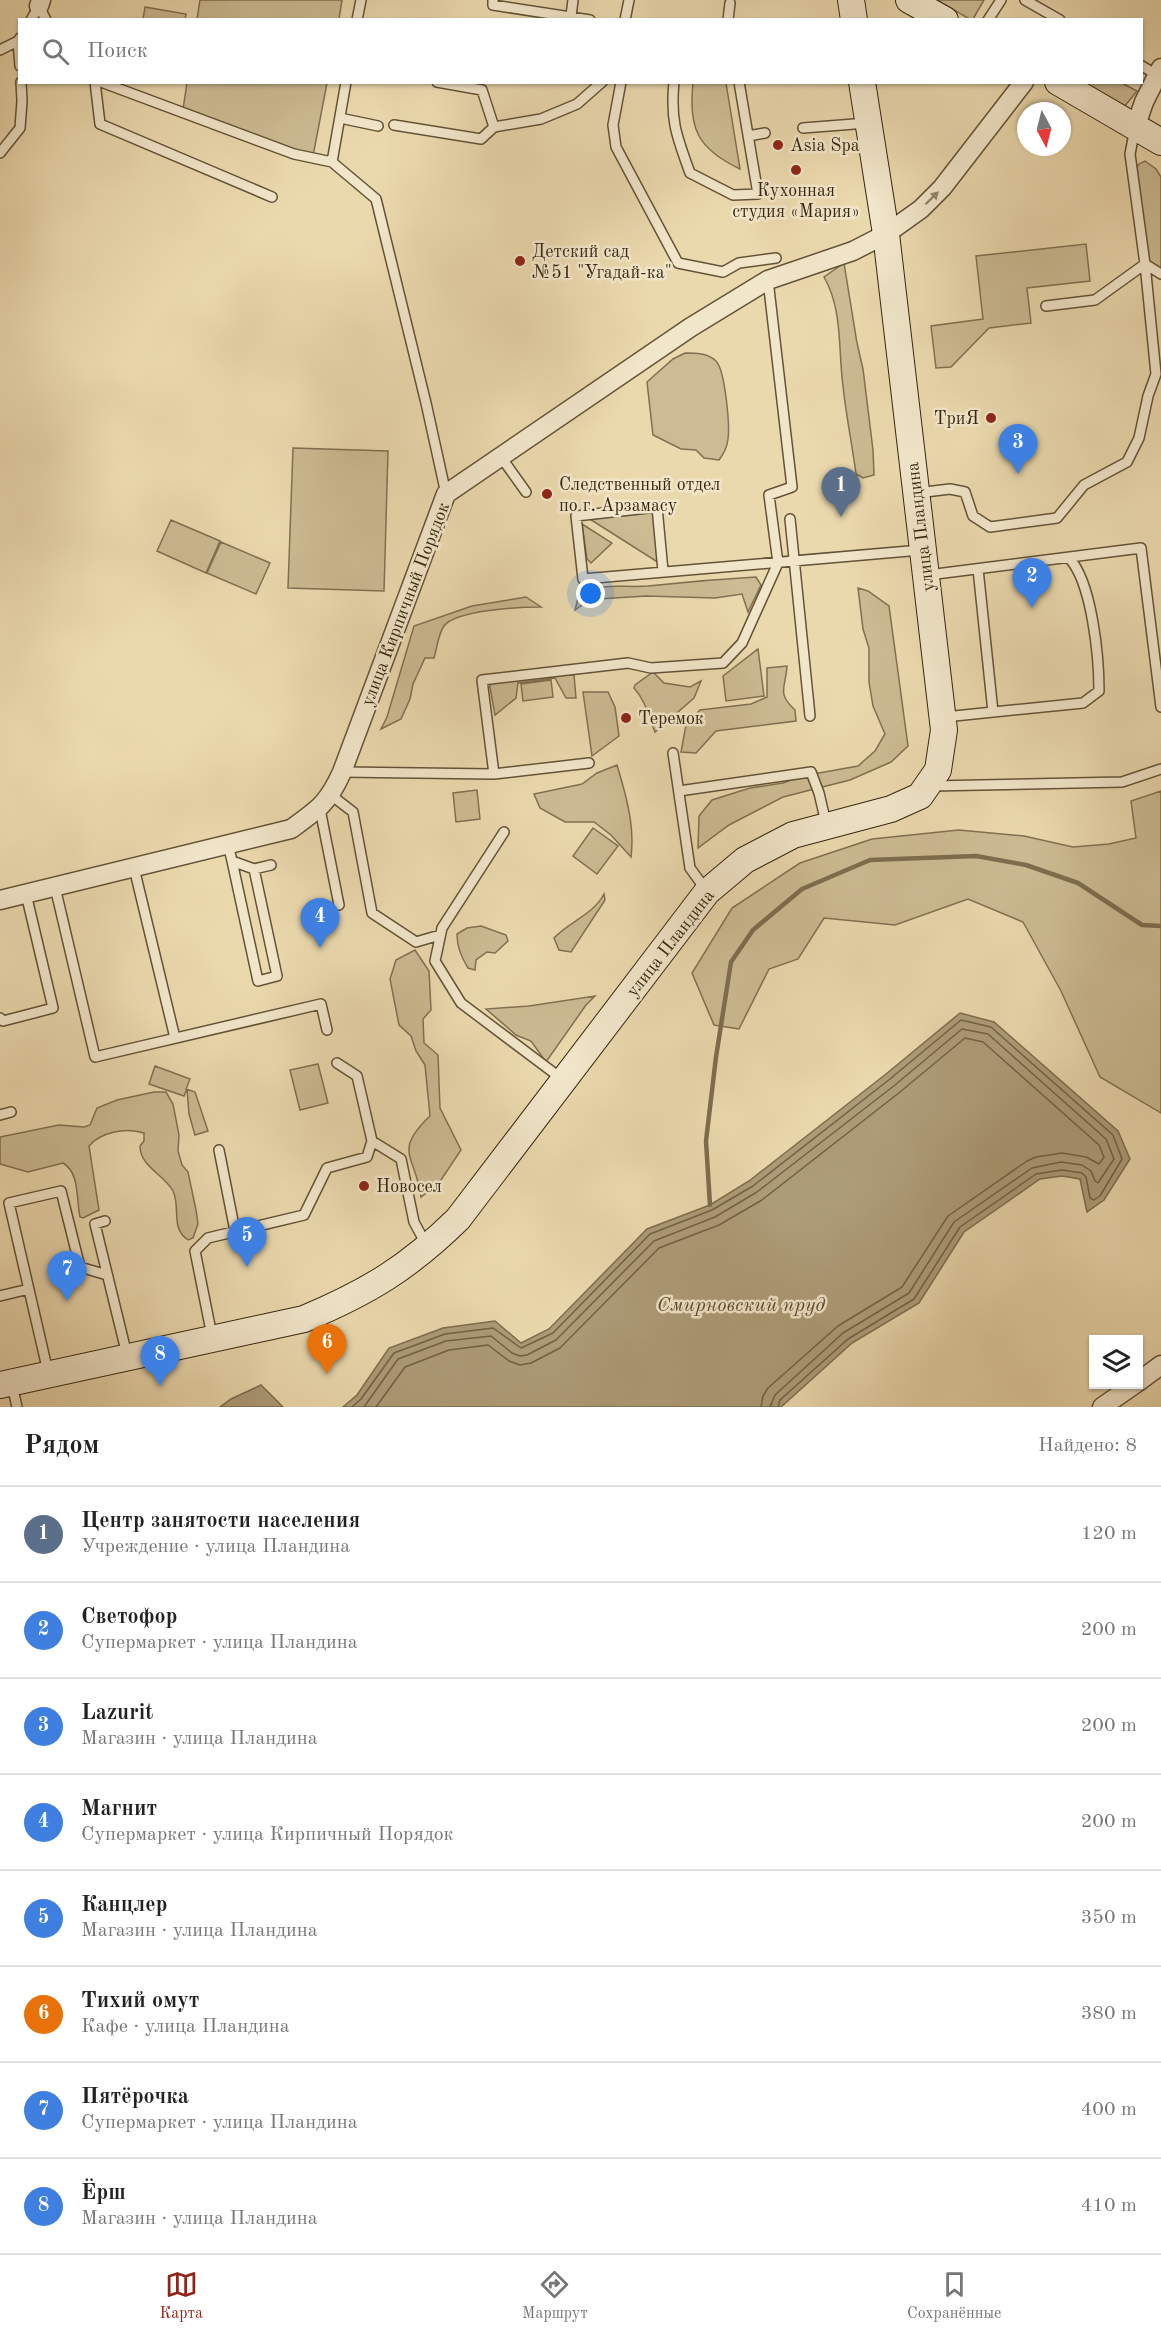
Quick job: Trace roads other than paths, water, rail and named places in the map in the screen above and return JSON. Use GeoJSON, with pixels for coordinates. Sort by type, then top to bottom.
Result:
{"type":"FeatureCollection","features":[{"type":"Feature","properties":{"kind":"street"},"geometry":{"type":"LineString","coordinates":[[851,0],[854,18]]}},
{"type":"Feature","properties":{"kind":"street"},"geometry":{"type":"LineString","coordinates":[[909,0],[941,18]]}},
{"type":"Feature","properties":{"kind":"street"},"geometry":{"type":"LineString","coordinates":[[1135,128],[1153,70]]}},
{"type":"Feature","properties":{"kind":"street","name":"улица Пландина"},"geometry":{"type":"LineString","coordinates":[[6,1384],[304,1319],[350,1299],[401,1269],[429,1248],[458,1219],[707,892],[745,860],[793,835],[891,809],[920,796],[928,786],[938,770],[945,730],[886,234],[862,84]]}},
{"type":"Feature","properties":{"kind":"street","name":"улица Кирпичный Порядок"},"geometry":{"type":"LineString","coordinates":[[326,802],[342,772],[446,494],[691,327],[768,280],[853,251],[886,234],[921,209],[942,188],[1022,84]]}},
{"type":"Feature","properties":{"kind":"street"},"geometry":{"type":"LineString","coordinates":[[1061,84],[1161,142]]}},
{"type":"Feature","properties":{"kind":"street"},"geometry":{"type":"LineString","coordinates":[[0,900],[134,867],[230,853],[291,829],[326,802]]}},
{"type":"Feature","properties":{"kind":"street"},"geometry":{"type":"LineString","coordinates":[[1143,1378],[1161,1365]]}},
{"type":"Feature","properties":{"kind":"street"},"geometry":{"type":"LineString","coordinates":[[1102,1407],[1128,1389]]}},
{"type":"Feature","properties":{"kind":"lane"},"geometry":{"type":"LineString","coordinates":[[357,18],[361,0]]}},
{"type":"Feature","properties":{"kind":"lane"},"geometry":{"type":"LineString","coordinates":[[493,0],[493,5],[580,18]]}},
{"type":"Feature","properties":{"kind":"lane"},"geometry":{"type":"LineString","coordinates":[[571,16],[573,0]]}},
{"type":"Feature","properties":{"kind":"lane"},"geometry":{"type":"LineString","coordinates":[[625,18],[629,0]]}},
{"type":"Feature","properties":{"kind":"lane"},"geometry":{"type":"LineString","coordinates":[[989,18],[1001,0]]}},
{"type":"Feature","properties":{"kind":"lane"},"geometry":{"type":"LineString","coordinates":[[1025,0],[1056,18]]}},
{"type":"Feature","properties":{"kind":"lane"},"geometry":{"type":"LineString","coordinates":[[728,18],[730,3]]}},
{"type":"Feature","properties":{"kind":"lane"},"geometry":{"type":"LineString","coordinates":[[0,50],[18,40]]}},
{"type":"Feature","properties":{"kind":"lane"},"geometry":{"type":"LineString","coordinates":[[0,153],[20,128],[21,84]]}},
{"type":"Feature","properties":{"kind":"lane"},"geometry":{"type":"LineString","coordinates":[[95,84],[100,124],[272,197]]}},
{"type":"Feature","properties":{"kind":"lane"},"geometry":{"type":"LineString","coordinates":[[105,84],[294,154],[332,162],[376,199],[446,494]]}},
{"type":"Feature","properties":{"kind":"lane"},"geometry":{"type":"LineString","coordinates":[[332,162],[346,84]]}},
{"type":"Feature","properties":{"kind":"lane"},"geometry":{"type":"LineString","coordinates":[[448,84],[482,90],[494,127]]}},
{"type":"Feature","properties":{"kind":"lane"},"geometry":{"type":"LineString","coordinates":[[394,125],[482,139],[494,127],[541,119],[577,104],[600,84]]}},
{"type":"Feature","properties":{"kind":"lane"},"geometry":{"type":"LineString","coordinates":[[621,84],[613,125],[616,147],[678,263],[723,272],[739,263],[776,258]]}},
{"type":"Feature","properties":{"kind":"lane"},"geometry":{"type":"LineString","coordinates":[[674,84],[671,107],[675,131],[690,173],[733,195],[759,194],[739,84]]}},
{"type":"Feature","properties":{"kind":"lane"},"geometry":{"type":"LineString","coordinates":[[340,118],[378,126]]}},
{"type":"Feature","properties":{"kind":"lane"},"geometry":{"type":"LineString","coordinates":[[803,128],[867,123]]}},
{"type":"Feature","properties":{"kind":"lane"},"geometry":{"type":"LineString","coordinates":[[916,493],[950,489],[965,492],[973,516],[990,527],[1057,518],[1084,485],[1127,462],[1139,438],[1148,396],[1156,374],[1130,154],[1135,128]]}},
{"type":"Feature","properties":{"kind":"lane"},"geometry":{"type":"LineString","coordinates":[[748,136],[765,133]]}},
{"type":"Feature","properties":{"kind":"lane"},"geometry":{"type":"LineString","coordinates":[[1144,264],[1161,274]]}},
{"type":"Feature","properties":{"kind":"lane"},"geometry":{"type":"LineString","coordinates":[[1046,306],[1095,300],[1144,264]]}},
{"type":"Feature","properties":{"kind":"lane"},"geometry":{"type":"LineString","coordinates":[[494,774],[482,680],[628,663],[651,668],[723,663],[742,643],[778,563],[769,495],[792,487],[768,280]]}},
{"type":"Feature","properties":{"kind":"lane"},"geometry":{"type":"LineString","coordinates":[[501,457],[526,492]]}},
{"type":"Feature","properties":{"kind":"lane"},"geometry":{"type":"LineString","coordinates":[[663,572],[657,507],[576,516],[583,579],[778,563],[923,549]]}},
{"type":"Feature","properties":{"kind":"lane"},"geometry":{"type":"LineString","coordinates":[[790,519],[810,717]]}},
{"type":"Feature","properties":{"kind":"lane"},"geometry":{"type":"LineString","coordinates":[[926,575],[1142,548],[1161,707]]}},
{"type":"Feature","properties":{"kind":"lane"},"geometry":{"type":"LineString","coordinates":[[943,717],[1083,703],[1099,691],[1099,662],[1086,593],[1078,567],[1069,558]]}},
{"type":"Feature","properties":{"kind":"lane"},"geometry":{"type":"LineString","coordinates":[[978,569],[993,712]]}},
{"type":"Feature","properties":{"kind":"lane"},"geometry":{"type":"LineString","coordinates":[[673,753],[690,868],[707,892]]}},
{"type":"Feature","properties":{"kind":"lane"},"geometry":{"type":"LineString","coordinates":[[342,772],[494,774],[589,763]]}},
{"type":"Feature","properties":{"kind":"lane"},"geometry":{"type":"LineString","coordinates":[[928,786],[1122,782],[1161,769]]}},
{"type":"Feature","properties":{"kind":"lane"},"geometry":{"type":"LineString","coordinates":[[679,791],[811,772],[827,826]]}},
{"type":"Feature","properties":{"kind":"lane"},"geometry":{"type":"LineString","coordinates":[[339,905],[326,802],[353,812],[372,913],[416,942],[440,935]]}},
{"type":"Feature","properties":{"kind":"lane"},"geometry":{"type":"LineString","coordinates":[[504,832],[442,928],[435,962],[461,1003],[564,1080]]}},
{"type":"Feature","properties":{"kind":"lane"},"geometry":{"type":"LineString","coordinates":[[230,853],[254,869],[271,866]]}},
{"type":"Feature","properties":{"kind":"lane"},"geometry":{"type":"LineString","coordinates":[[230,853],[258,981],[277,976],[254,869]]}},
{"type":"Feature","properties":{"kind":"lane"},"geometry":{"type":"LineString","coordinates":[[134,867],[175,1038]]}},
{"type":"Feature","properties":{"kind":"lane"},"geometry":{"type":"LineString","coordinates":[[55,887],[95,1057],[321,1005],[327,1029]]}},
{"type":"Feature","properties":{"kind":"lane"},"geometry":{"type":"LineString","coordinates":[[0,1018],[3,1021],[53,1008],[26,894]]}},
{"type":"Feature","properties":{"kind":"lane"},"geometry":{"type":"LineString","coordinates":[[213,1339],[195,1251],[208,1238],[304,1215],[327,1168],[367,1157],[372,1141],[357,1076],[338,1063]]}},
{"type":"Feature","properties":{"kind":"lane"},"geometry":{"type":"LineString","coordinates":[[0,1115],[11,1112]]}},
{"type":"Feature","properties":{"kind":"lane"},"geometry":{"type":"LineString","coordinates":[[372,1141],[401,1159],[414,1222],[429,1248]]}},
{"type":"Feature","properties":{"kind":"lane"},"geometry":{"type":"LineString","coordinates":[[219,1150],[235,1231]]}},
{"type":"Feature","properties":{"kind":"lane"},"geometry":{"type":"LineString","coordinates":[[49,1374],[9,1203],[61,1191],[80,1267],[107,1275]]}},
{"type":"Feature","properties":{"kind":"lane"},"geometry":{"type":"LineString","coordinates":[[105,1221],[95,1224],[128,1357]]}},
{"type":"Feature","properties":{"kind":"lane"},"geometry":{"type":"LineString","coordinates":[[0,1296],[29,1289]]}},
{"type":"Feature","properties":{"kind":"lane"},"geometry":{"type":"LineString","coordinates":[[6,1384],[17,1407]]}},
{"type":"Feature","properties":{"kind":"water","name":"Смирновский пруд"},"geometry":{"type":"Polygon","coordinates":[[[960,1013],[994,1022],[1118,1131],[1130,1159],[1104,1200],[1087,1212],[1080,1179],[1062,1176],[1040,1179],[964,1232],[919,1303],[852,1343],[781,1407],[343,1407],[357,1395],[389,1348],[443,1328],[495,1321],[521,1343],[549,1329],[647,1229],[710,1205],[749,1181],[960,1013]]]}},
{"type":"Feature","properties":{"kind":"water"},"geometry":{"type":"Polygon","coordinates":[[[261,1385],[283,1407],[220,1407],[231,1399],[261,1385]]]}},
{"type":"Feature","properties":{"kind":"waterway"},"geometry":{"type":"LineString","coordinates":[[710,1205],[706,1141],[731,962],[753,930],[802,889],[870,860],[976,856],[1026,865],[1078,883],[1142,925],[1161,926]]}},
{"type":"Feature","properties":{"kind":"place","name":"Asia Spa"},"geometry":{"type":"Point","coordinates":[778,145]}},
{"type":"Feature","properties":{"kind":"place","name":"Кухонная студия «Мария»"},"geometry":{"type":"Point","coordinates":[796,170]}},
{"type":"Feature","properties":{"kind":"place","name":"Детский сад №51 \"Угадай-ка\""},"geometry":{"type":"Point","coordinates":[520,261]}},
{"type":"Feature","properties":{"kind":"place","name":"ТриЯ"},"geometry":{"type":"Point","coordinates":[991,418]}},
{"type":"Feature","properties":{"kind":"place","name":"Lazurit"},"geometry":{"type":"Point","coordinates":[1018,474]}},
{"type":"Feature","properties":{"kind":"place","name":"Следственный отдел по г. Арзамасу"},"geometry":{"type":"Point","coordinates":[547,494]}},
{"type":"Feature","properties":{"kind":"place","name":"Центр занятости населения"},"geometry":{"type":"Point","coordinates":[841,517]}},
{"type":"Feature","properties":{"kind":"place","name":"Светофор"},"geometry":{"type":"Point","coordinates":[1032,608]}},
{"type":"Feature","properties":{"kind":"place","name":"Теремок"},"geometry":{"type":"Point","coordinates":[626,718]}},
{"type":"Feature","properties":{"kind":"place","name":"Магнит"},"geometry":{"type":"Point","coordinates":[320,948]}},
{"type":"Feature","properties":{"kind":"place","name":"Новосел"},"geometry":{"type":"Point","coordinates":[364,1186]}},
{"type":"Feature","properties":{"kind":"place","name":"Канцлер"},"geometry":{"type":"Point","coordinates":[247,1267]}},
{"type":"Feature","properties":{"kind":"place","name":"Пятёрочка"},"geometry":{"type":"Point","coordinates":[67,1301]}},
{"type":"Feature","properties":{"kind":"place","name":"Тихий омут"},"geometry":{"type":"Point","coordinates":[327,1374]}},
{"type":"Feature","properties":{"kind":"place","name":"Ёрш"},"geometry":{"type":"Point","coordinates":[160,1386]}}]}
